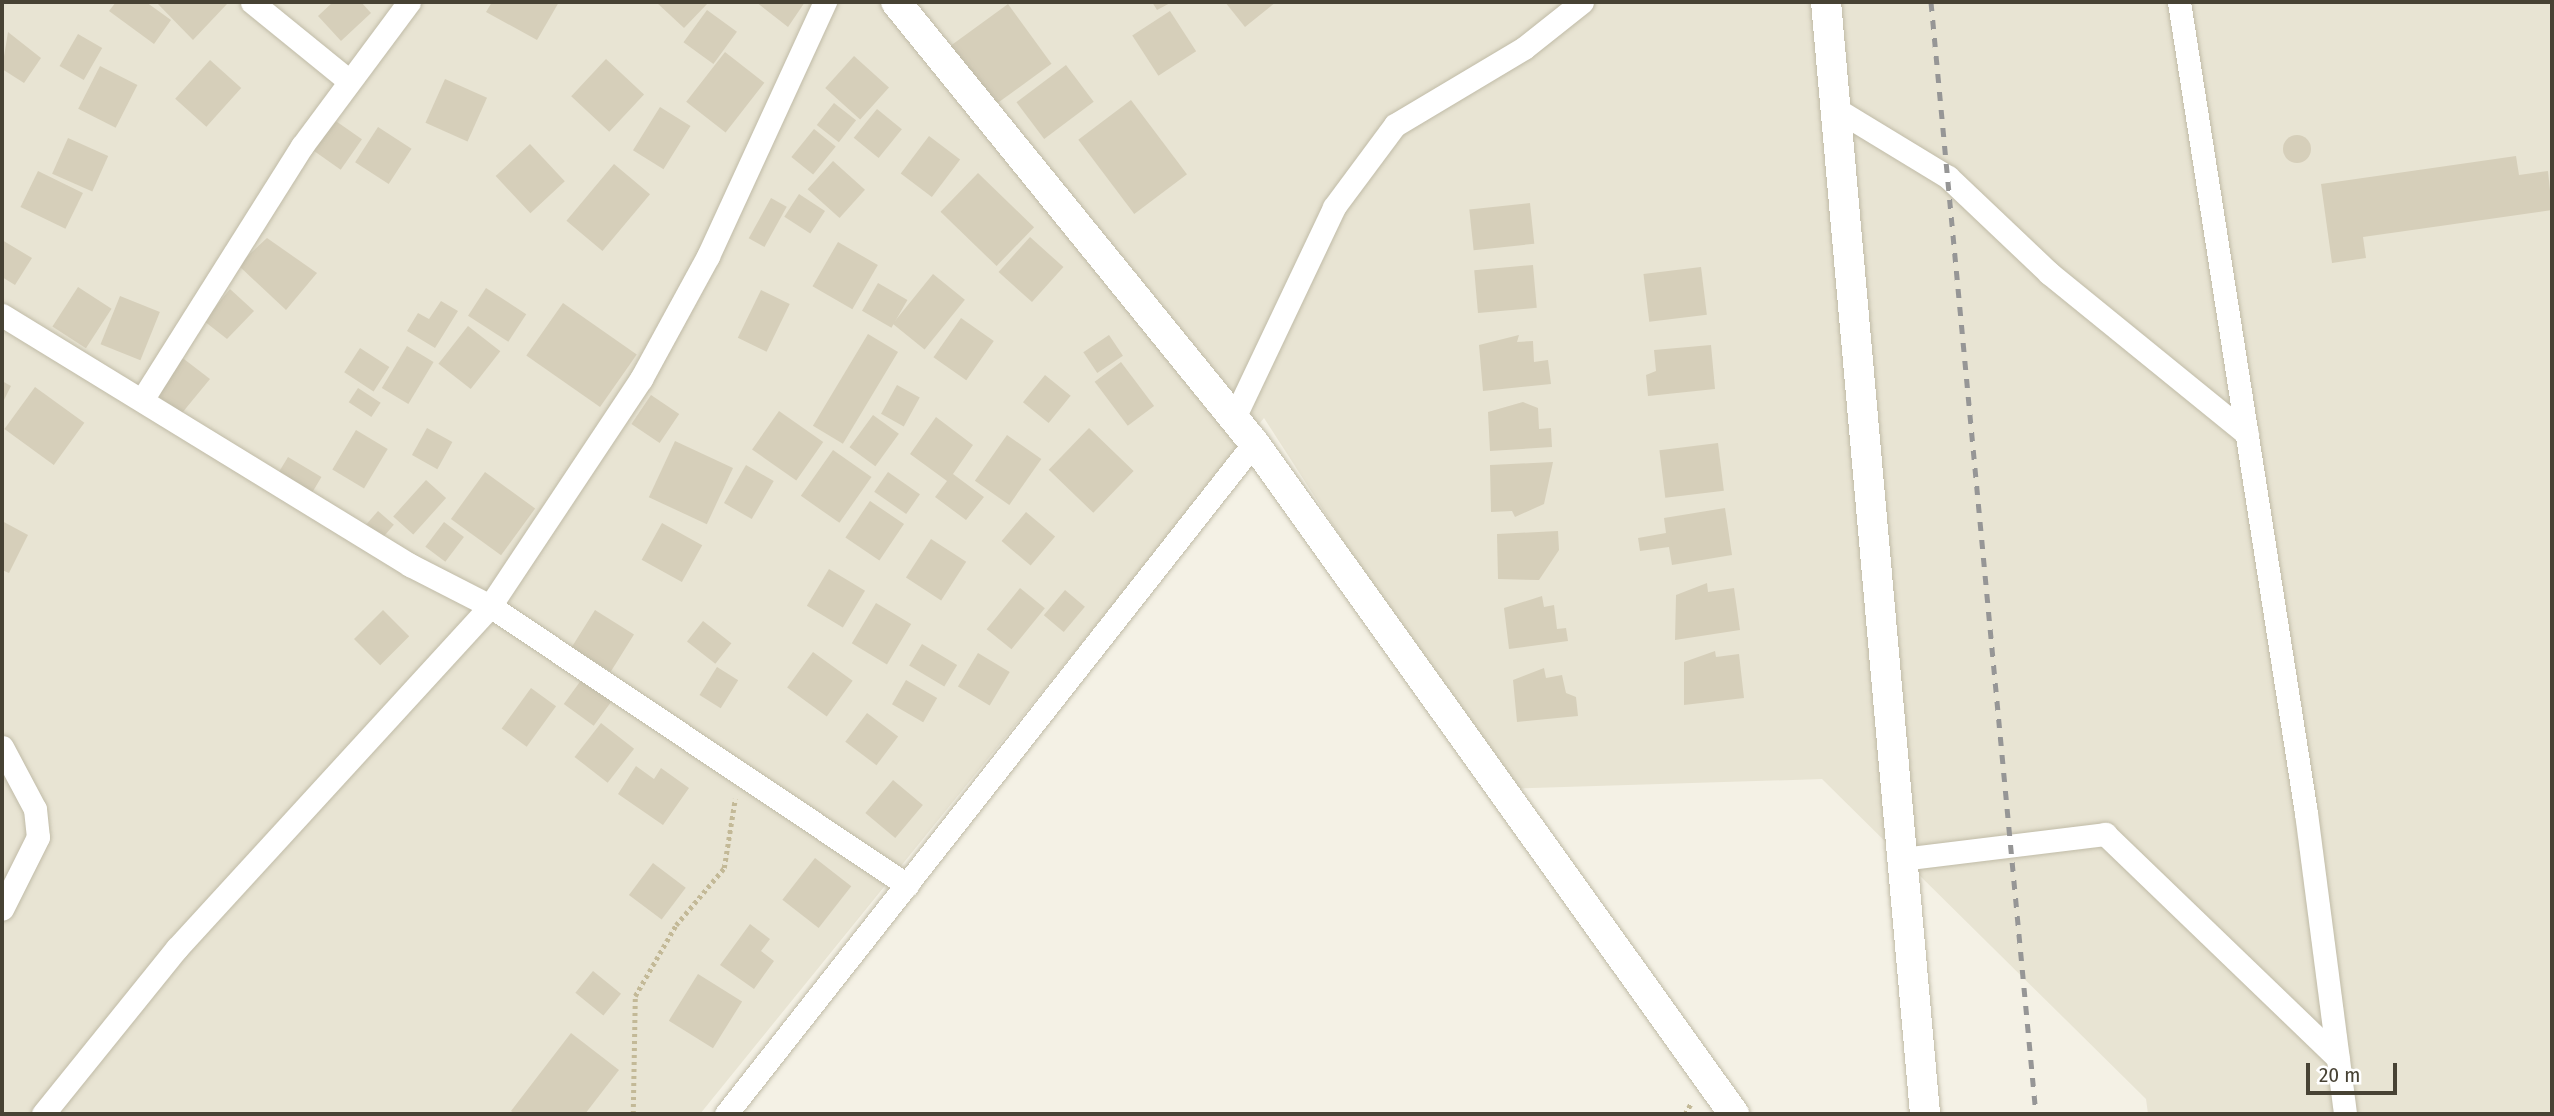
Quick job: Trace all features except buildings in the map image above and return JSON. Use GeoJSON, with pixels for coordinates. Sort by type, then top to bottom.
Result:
{"type":"FeatureCollection","features":[{"type":"Feature","properties":{"kind":"street"},"geometry":{"type":"LineString","coordinates":[[251,2],[348,80]]}},
{"type":"Feature","properties":{"kind":"street"},"geometry":{"type":"LineString","coordinates":[[142,400],[348,80],[409,2]]}},
{"type":"Feature","properties":{"kind":"street"},"geometry":{"type":"LineString","coordinates":[[43,1114],[177,948],[490,606],[641,379],[708,256],[825,2]]}},
{"type":"Feature","properties":{"kind":"street"},"geometry":{"type":"LineString","coordinates":[[896,2],[1254,443],[1734,1114]]}},
{"type":"Feature","properties":{"kind":"street"},"geometry":{"type":"LineString","coordinates":[[1234,418],[1334,207],[1395,125],[1524,48],[1582,2]]}},
{"type":"Feature","properties":{"kind":"street"},"geometry":{"type":"LineString","coordinates":[[1826,2],[1925,1114]]}},
{"type":"Feature","properties":{"kind":"street"},"geometry":{"type":"LineString","coordinates":[[2179,2],[2247,434],[2345,1114]]}},
{"type":"Feature","properties":{"kind":"street"},"geometry":{"type":"LineString","coordinates":[[1836,109],[1948,177],[2049,273],[2247,434]]}},
{"type":"Feature","properties":{"kind":"street"},"geometry":{"type":"LineString","coordinates":[[4,322],[142,400],[410,565],[490,606],[740,770],[907,885]]}},
{"type":"Feature","properties":{"kind":"street"},"geometry":{"type":"LineString","coordinates":[[726,1114],[1254,443]]}},
{"type":"Feature","properties":{"kind":"street"},"geometry":{"type":"LineString","coordinates":[[2,747],[35,808],[38,837],[2,909]]}},
{"type":"Feature","properties":{"kind":"street"},"geometry":{"type":"LineString","coordinates":[[1902,859],[2105,834],[2338,1058]]}},
{"type":"Feature","properties":{"kind":"path"},"geometry":{"type":"LineString","coordinates":[[633,1114],[635,996],[676,925],[724,868],[740,770]]}},
{"type":"Feature","properties":{"kind":"shaded area"},"geometry":{"type":"Polygon","coordinates":[[[2,2],[2552,2],[2552,1114],[2148,1114],[2146,1099],[1822,779],[1503,789],[1264,418],[700,1114],[2,1114],[2,2]]]}},
{"type":"Feature","properties":{"kind":"railway"},"geometry":{"type":"LineString","coordinates":[[1931,2],[2036,1114]]}}]}
